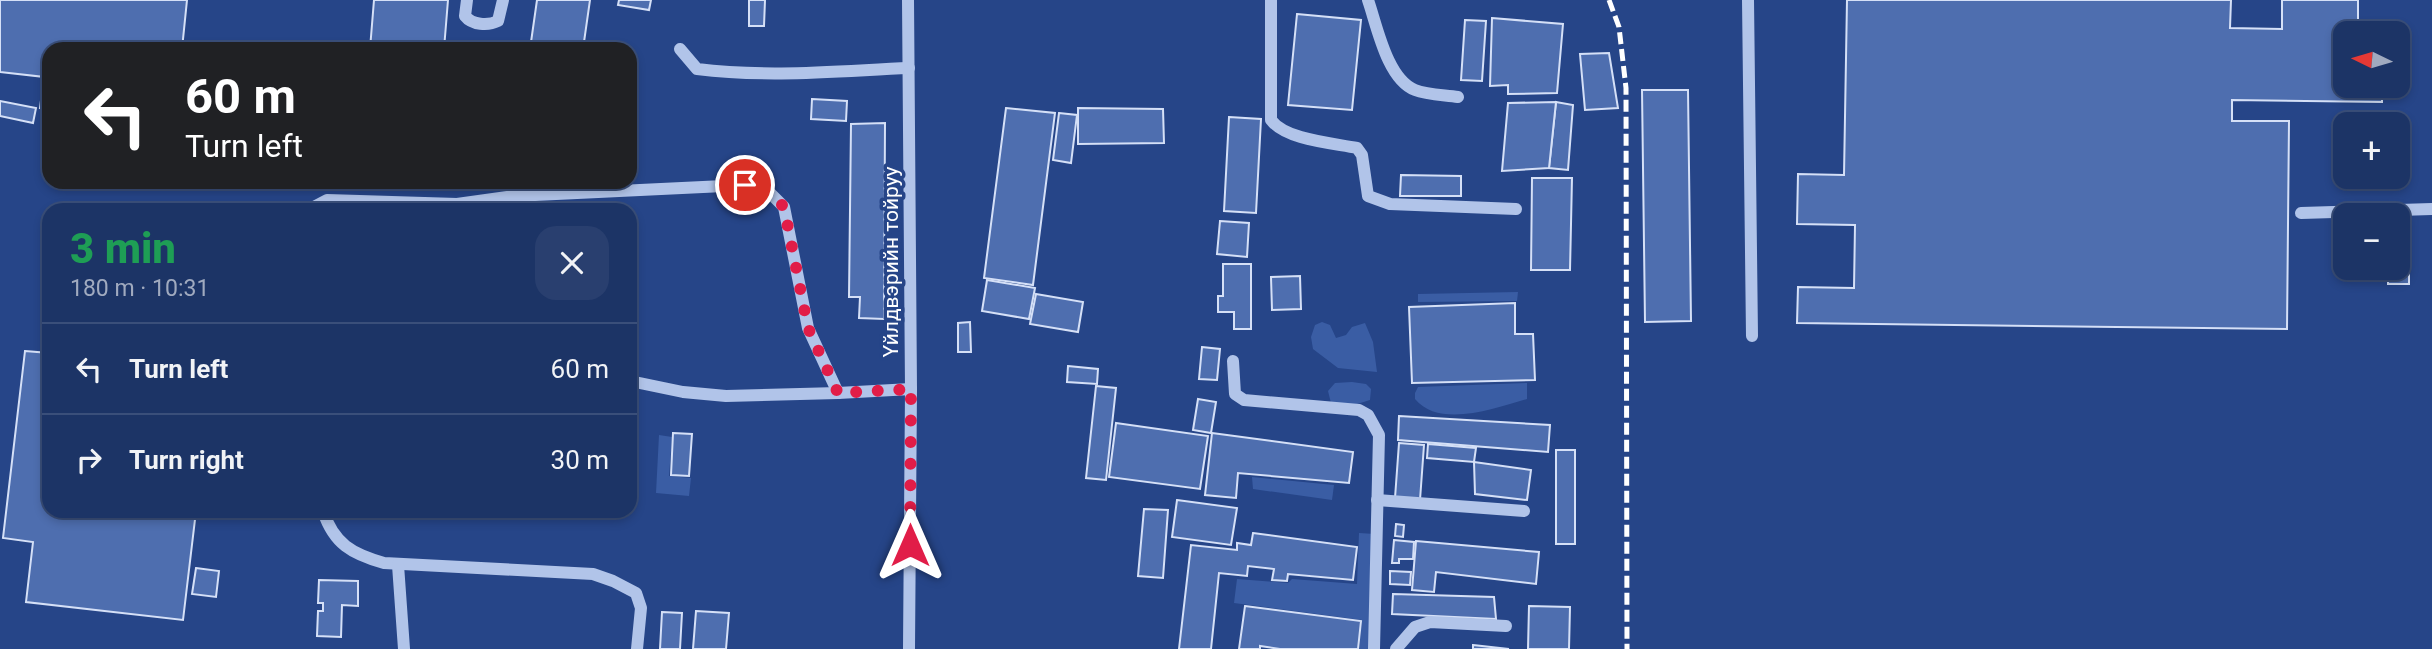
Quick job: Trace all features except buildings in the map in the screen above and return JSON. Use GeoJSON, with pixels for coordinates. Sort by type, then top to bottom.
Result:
{"type":"FeatureCollection","features":[{"type":"Feature","properties":{"kind":"lane"},"geometry":{"type":"LineString","coordinates":[[467,0],[465,16],[474,23],[498,21],[503,0]]}},
{"type":"Feature","properties":{"kind":"lane","name":"Үйлдвэрийн тойруу"},"geometry":{"type":"LineString","coordinates":[[908,0],[911,389],[909,649]]}},
{"type":"Feature","properties":{"kind":"lane"},"geometry":{"type":"LineString","coordinates":[[1271,0],[1271,120],[1277,128],[1288,133],[1356,148],[1362,155],[1368,196],[1390,204],[1516,209]]}},
{"type":"Feature","properties":{"kind":"lane"},"geometry":{"type":"LineString","coordinates":[[1368,0],[1391,67],[1402,82],[1415,90],[1458,97]]}},
{"type":"Feature","properties":{"kind":"lane"},"geometry":{"type":"LineString","coordinates":[[1748,0],[1752,336]]}},
{"type":"Feature","properties":{"kind":"lane"},"geometry":{"type":"LineString","coordinates":[[680,49],[697,69],[722,72],[768,75],[909,68]]}},
{"type":"Feature","properties":{"kind":"lane"},"geometry":{"type":"LineString","coordinates":[[464,203],[514,196],[745,185],[770,193],[784,207],[808,328],[838,393]]}},
{"type":"Feature","properties":{"kind":"lane"},"geometry":{"type":"LineString","coordinates":[[321,203],[327,200],[424,203]]}},
{"type":"Feature","properties":{"kind":"lane"},"geometry":{"type":"LineString","coordinates":[[2301,213],[2432,208]]}},
{"type":"Feature","properties":{"kind":"lane"},"geometry":{"type":"LineString","coordinates":[[1233,361],[1235,394],[1244,400],[1359,410],[1368,415],[1379,435],[1374,649]]}},
{"type":"Feature","properties":{"kind":"lane"},"geometry":{"type":"LineString","coordinates":[[637,382],[683,392],[726,396],[911,389]]}},
{"type":"Feature","properties":{"kind":"lane"},"geometry":{"type":"LineString","coordinates":[[1377,500],[1524,511]]}},
{"type":"Feature","properties":{"kind":"lane"},"geometry":{"type":"LineString","coordinates":[[325,518],[341,543],[360,557],[398,565],[593,574],[614,581],[636,593],[641,608],[637,649]]}},
{"type":"Feature","properties":{"kind":"lane"},"geometry":{"type":"LineString","coordinates":[[398,565],[404,649]]}},
{"type":"Feature","properties":{"kind":"lane"},"geometry":{"type":"LineString","coordinates":[[1396,649],[1415,627],[1430,622],[1506,626]]}},
{"type":"Feature","properties":{"kind":"shaded area"},"geometry":{"type":"Polygon","coordinates":[[[1518,292],[1517,301],[1418,302],[1418,294],[1518,292]]]}},
{"type":"Feature","properties":{"kind":"shaded area"},"geometry":{"type":"Polygon","coordinates":[[[1322,322],[1330,325],[1336,338],[1346,335],[1352,327],[1365,323],[1373,342],[1377,372],[1338,368],[1313,349],[1311,337],[1315,325],[1322,322]]]}},
{"type":"Feature","properties":{"kind":"shaded area"},"geometry":{"type":"Polygon","coordinates":[[[1335,383],[1366,384],[1371,389],[1370,400],[1341,409],[1331,403],[1328,391],[1335,383]]]}},
{"type":"Feature","properties":{"kind":"shaded area"},"geometry":{"type":"Polygon","coordinates":[[[1527,383],[1527,399],[1468,414],[1439,413],[1426,408],[1415,399],[1418,387],[1527,383]]]}},
{"type":"Feature","properties":{"kind":"shaded area"},"geometry":{"type":"Polygon","coordinates":[[[659,435],[672,437],[669,476],[691,478],[689,496],[656,493],[659,435]]]}},
{"type":"Feature","properties":{"kind":"shaded area"},"geometry":{"type":"Polygon","coordinates":[[[1252,477],[1334,485],[1332,500],[1253,489],[1252,477]]]}},
{"type":"Feature","properties":{"kind":"shaded area"},"geometry":{"type":"Polygon","coordinates":[[[1359,533],[1375,534],[1370,649],[1359,649],[1362,620],[1234,603],[1237,579],[1288,583],[1292,579],[1357,584],[1359,533]]]}},
{"type":"Feature","properties":{"kind":"railway"},"geometry":{"type":"LineString","coordinates":[[1609,0],[1619,27],[1626,88],[1627,649]]}},
{"type":"Feature","properties":{"kind":"route"},"geometry":{"type":"LineString","coordinates":[[745,185],[770,193],[784,207],[808,328],[838,393],[911,389],[910,545]]}}]}
